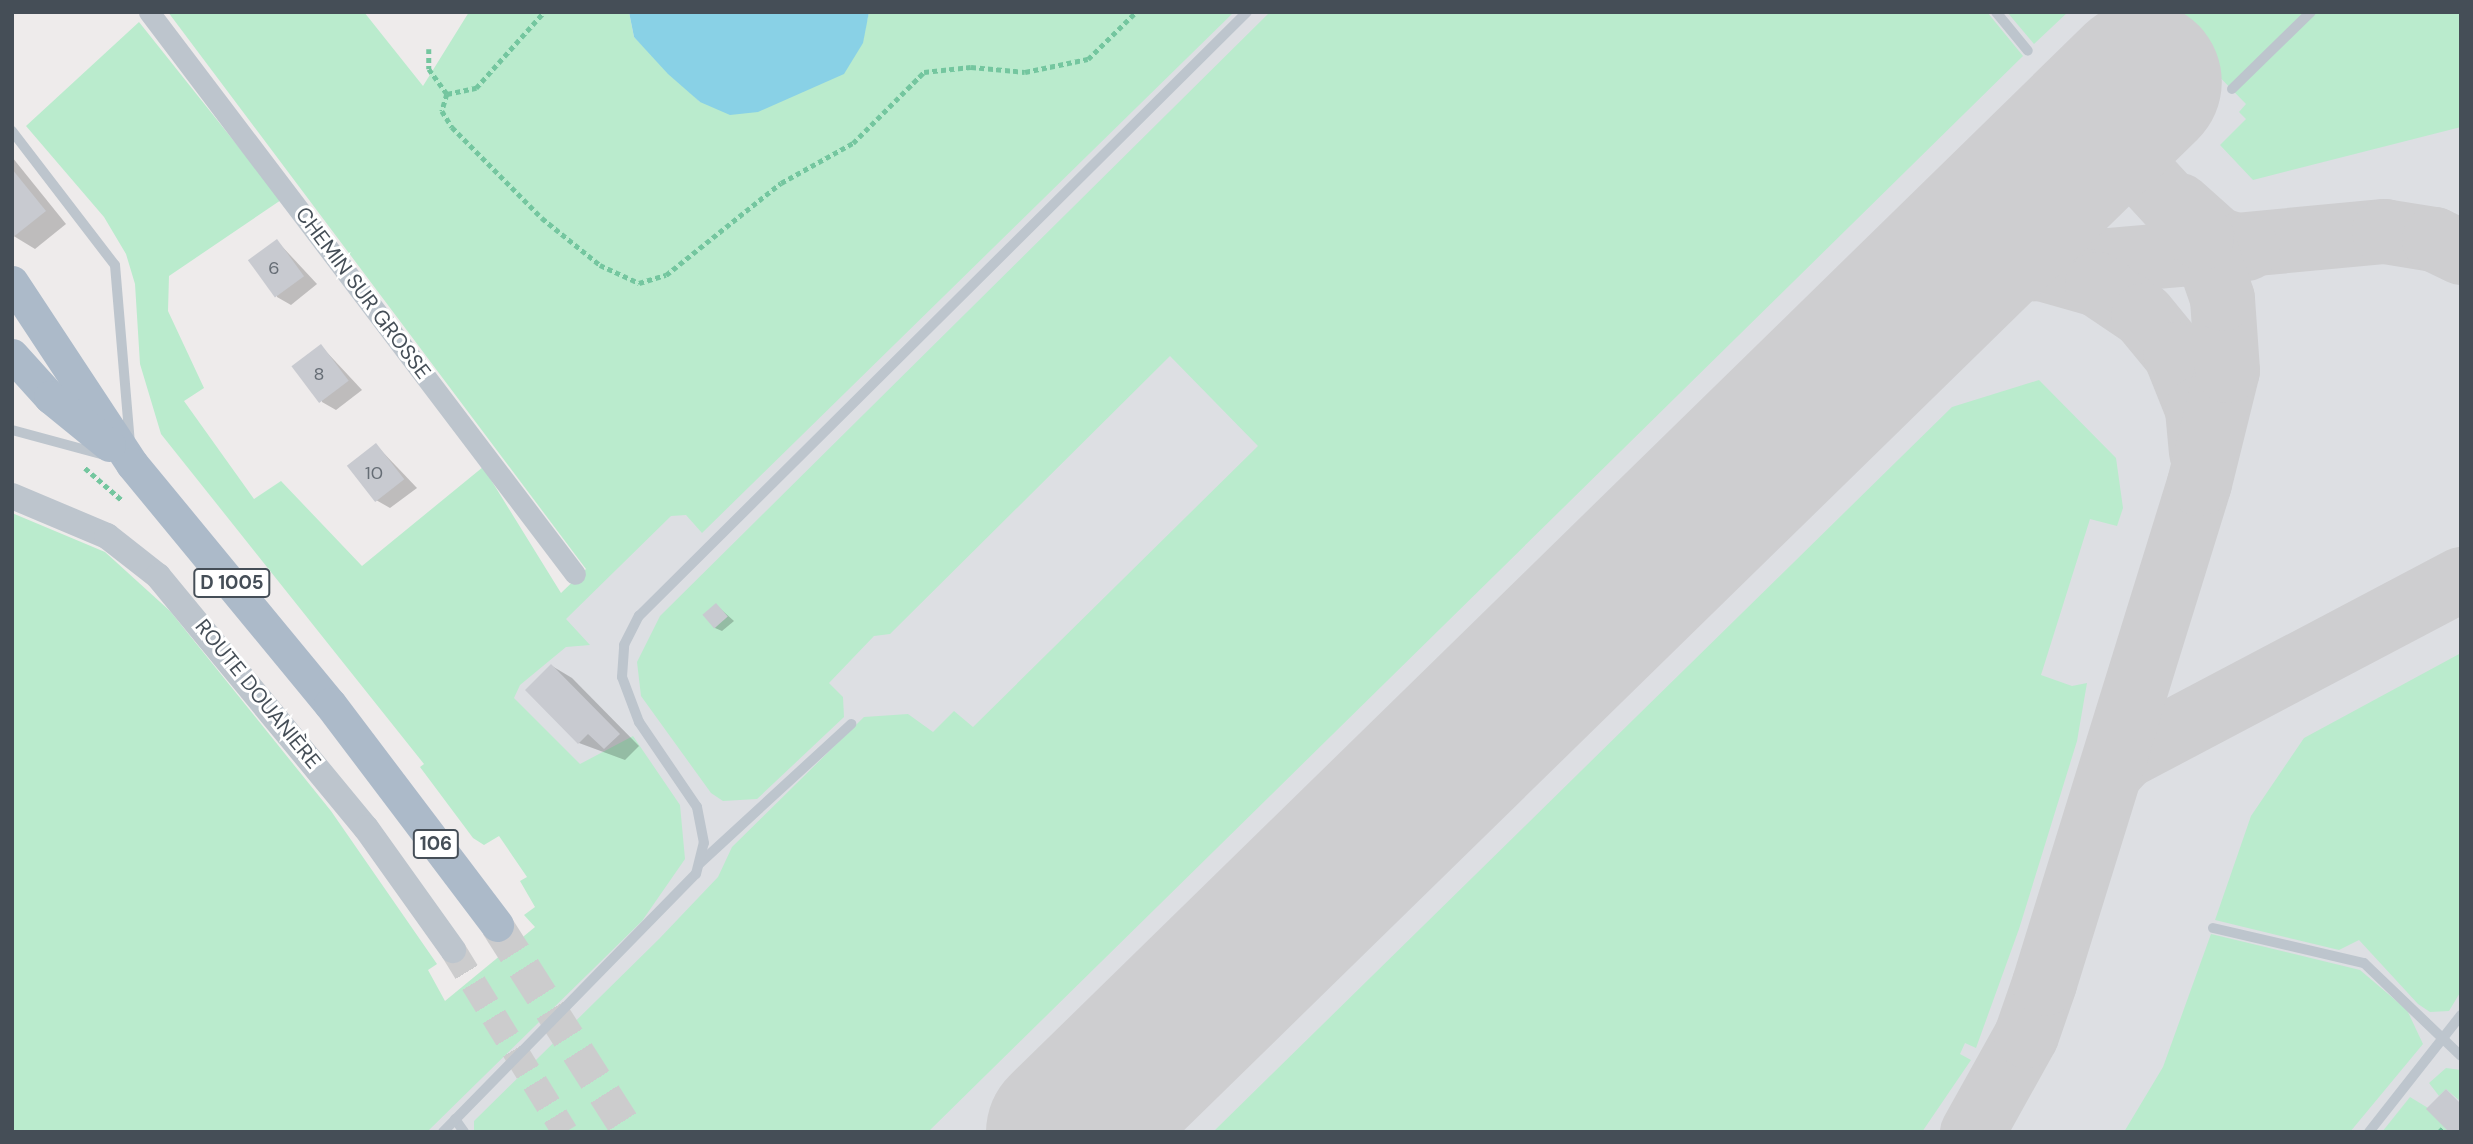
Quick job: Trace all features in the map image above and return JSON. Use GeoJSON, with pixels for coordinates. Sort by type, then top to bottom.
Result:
{"type":"FeatureCollection","features":[{"type":"Feature","properties":{"kind":"main road","name":"D 1005"},"geometry":{"type":"LineString","coordinates":[[12,282],[132,464],[375,763]]}},
{"type":"Feature","properties":{"kind":"main road","name":"D 1005"},"geometry":{"type":"LineString","coordinates":[[12,355],[50,397],[132,464]]}},
{"type":"Feature","properties":{"kind":"main road","name":"106"},"geometry":{"type":"LineString","coordinates":[[375,763],[496,925]]}},
{"type":"Feature","properties":{"kind":"street","name":"CHEMIN SUR GROSSE"},"geometry":{"type":"LineString","coordinates":[[149,12],[575,574]]}},
{"type":"Feature","properties":{"kind":"street","name":"ROUTE DOUANIÈRE"},"geometry":{"type":"LineString","coordinates":[[12,496],[107,536],[158,576],[357,817],[453,950]]}},
{"type":"Feature","properties":{"kind":"lane"},"geometry":{"type":"LineString","coordinates":[[699,864],[704,843],[698,807],[627,697],[621,658],[639,616],[1247,12]]}},
{"type":"Feature","properties":{"kind":"lane"},"geometry":{"type":"LineString","coordinates":[[1996,12],[2028,51]]}},
{"type":"Feature","properties":{"kind":"lane"},"geometry":{"type":"LineString","coordinates":[[2232,89],[2311,12]]}},
{"type":"Feature","properties":{"kind":"lane"},"geometry":{"type":"LineString","coordinates":[[12,131],[115,265],[132,464],[60,441],[12,430]]}},
{"type":"Feature","properties":{"kind":"lane"},"geometry":{"type":"LineString","coordinates":[[443,1132],[662,914],[699,864],[851,723]]}},
{"type":"Feature","properties":{"kind":"lane"},"geometry":{"type":"LineString","coordinates":[[2213,928],[2364,963],[2461,1056]]}},
{"type":"Feature","properties":{"kind":"lane"},"geometry":{"type":"LineString","coordinates":[[2369,1132],[2461,1015]]}},
{"type":"Feature","properties":{"kind":"lane"},"geometry":{"type":"LineString","coordinates":[[455,1119],[464,1132]]}},
{"type":"Feature","properties":{"kind":"path"},"geometry":{"type":"LineString","coordinates":[[447,94],[476,88],[544,12]]}},
{"type":"Feature","properties":{"kind":"path"},"geometry":{"type":"LineString","coordinates":[[447,94],[442,111],[452,127],[542,218],[614,274],[650,282],[781,183],[853,143],[924,72],[971,66],[1025,72],[1088,59],[1136,12]]}},
{"type":"Feature","properties":{"kind":"path"},"geometry":{"type":"LineString","coordinates":[[429,49],[429,69],[447,94]]}},
{"type":"Feature","properties":{"kind":"path"},"geometry":{"type":"LineString","coordinates":[[60,441],[131,507]]}},
{"type":"Feature","properties":{"kind":"path"},"geometry":{"type":"LineString","coordinates":[[2439,1132],[2444,1127]]}},
{"type":"Feature","properties":{"kind":"shaded area"},"geometry":{"type":"Polygon","coordinates":[[[1152,12],[2461,12],[2461,1132],[308,1132],[584,888],[443,711],[1152,12]]]}},
{"type":"Feature","properties":{"kind":"green space"},"geometry":{"type":"Polygon","coordinates":[[[168,12],[364,12],[423,86],[469,12],[629,12],[634,37],[700,102],[867,21],[869,12],[1234,12],[702,533],[686,515],[671,516],[566,619],[590,645],[566,647],[520,685],[514,698],[580,764],[633,736],[680,805],[685,859],[642,921],[427,1132],[12,1132],[12,513],[105,552],[170,611],[331,811],[437,964],[428,970],[445,1001],[535,927],[524,915],[535,907],[520,881],[527,877],[499,836],[484,845],[473,838],[420,767],[424,764],[161,434],[140,364],[135,284],[126,254],[104,217],[26,126],[139,22],[281,200],[169,276],[168,311],[204,388],[184,401],[254,499],[281,481],[362,566],[483,467],[561,593],[586,569],[168,12]]]}},
{"type":"Feature","properties":{"kind":"green space"},"geometry":{"type":"Polygon","coordinates":[[[1270,12],[1987,12],[2023,56],[928,1132],[474,1132],[474,1121],[659,939],[718,877],[732,847],[864,717],[908,714],[933,732],[954,711],[973,727],[1258,446],[1170,356],[890,634],[874,636],[829,683],[843,697],[844,717],[757,799],[723,801],[711,793],[641,696],[637,662],[660,616],[1270,12]]]}},
{"type":"Feature","properties":{"kind":"green space"},"geometry":{"type":"Polygon","coordinates":[[[2007,12],[2068,12],[2034,44],[2007,12]]]}},
{"type":"Feature","properties":{"kind":"green space"},"geometry":{"type":"Polygon","coordinates":[[[2156,12],[2461,12],[2461,127],[2253,180],[2220,145],[2246,119],[2239,112],[2246,104],[2156,12]]]}},
{"type":"Feature","properties":{"kind":"green space"},"geometry":{"type":"Polygon","coordinates":[[[2039,380],[2116,458],[2123,508],[2117,526],[2090,519],[2041,675],[2072,686],[2087,683],[2077,741],[2019,929],[1976,1048],[1965,1043],[1960,1054],[1971,1060],[1922,1132],[1213,1132],[1952,407],[2039,380]]]}},
{"type":"Feature","properties":{"kind":"green space"},"geometry":{"type":"Polygon","coordinates":[[[2461,653],[2461,991],[2449,1011],[2430,1012],[2418,1004],[2359,940],[2339,950],[2215,920],[2251,816],[2304,738],[2461,653]]]}},
{"type":"Feature","properties":{"kind":"green space"},"geometry":{"type":"Polygon","coordinates":[[[2211,934],[2360,970],[2407,1010],[2423,1044],[2350,1132],[2124,1132],[2163,1067],[2211,934]]]}},
{"type":"Feature","properties":{"kind":"green space"},"geometry":{"type":"Polygon","coordinates":[[[2446,1068],[2461,1070],[2461,1102],[2446,1089],[2439,1096],[2429,1083],[2446,1068]]]}},
{"type":"Feature","properties":{"kind":"green space"},"geometry":{"type":"Polygon","coordinates":[[[2410,1097],[2428,1108],[2449,1132],[2382,1132],[2410,1097]]]}},
{"type":"Feature","properties":{"kind":"water"},"geometry":{"type":"Polygon","coordinates":[[[629,12],[869,12],[863,43],[844,74],[758,112],[730,115],[700,102],[668,74],[634,37],[629,12]]]}},
{"type":"Feature","properties":{"kind":"building"},"geometry":{"type":"Polygon","coordinates":[[[12,169],[46,211],[12,238],[12,169]]]}},
{"type":"Feature","properties":{"kind":"building"},"geometry":{"type":"Polygon","coordinates":[[[277,239],[304,276],[275,297],[248,260],[277,239]]]}},
{"type":"Feature","properties":{"kind":"building"},"geometry":{"type":"Polygon","coordinates":[[[321,344],[349,381],[319,403],[291,366],[321,344]]]}},
{"type":"Feature","properties":{"kind":"building"},"geometry":{"type":"Polygon","coordinates":[[[376,443],[404,479],[375,502],[347,466],[376,443]]]}},
{"type":"Feature","properties":{"kind":"building"},"geometry":{"type":"Polygon","coordinates":[[[716,603],[728,617],[714,628],[702,615],[716,603]]]}},
{"type":"Feature","properties":{"kind":"building"},"geometry":{"type":"Polygon","coordinates":[[[551,664],[620,734],[604,749],[588,734],[578,744],[525,690],[551,664]]]}},
{"type":"Feature","properties":{"kind":"building"},"geometry":{"type":"Polygon","coordinates":[[[2446,1089],[2461,1104],[2461,1132],[2449,1132],[2426,1109],[2446,1089]]]}},
{"type":"Feature","properties":{"kind":"taxiway"},"geometry":{"type":"LineString","coordinates":[[1972,1132],[2026,1035],[2044,983],[2199,483],[2227,370],[2222,298],[2201,237],[2097,124]]}},
{"type":"Feature","properties":{"kind":"taxiway"},"geometry":{"type":"LineString","coordinates":[[2179,205],[2217,239],[2235,245],[2384,231],[2434,239],[2461,252]]}},
{"type":"Feature","properties":{"kind":"taxiway"},"geometry":{"type":"LineString","coordinates":[[2052,265],[2246,248]]}},
{"type":"Feature","properties":{"kind":"taxiway"},"geometry":{"type":"LineString","coordinates":[[1902,312],[1958,279],[1994,270],[2040,268],[2097,284],[2143,315],[2175,354],[2197,409],[2201,452]]}},
{"type":"Feature","properties":{"kind":"taxiway"},"geometry":{"type":"LineString","coordinates":[[2110,772],[2125,756],[2461,579]]}},
{"type":"Feature","properties":{"kind":"runway"},"geometry":{"type":"LineString","coordinates":[[1066,1132],[2141,81]]}},
{"type":"Feature","properties":{"kind":"tunnel"},"geometry":{"type":"LineString","coordinates":[[497,925],[629,1132]]}},
{"type":"Feature","properties":{"kind":"tunnel"},"geometry":{"type":"LineString","coordinates":[[453,950],[565,1132]]}}]}
